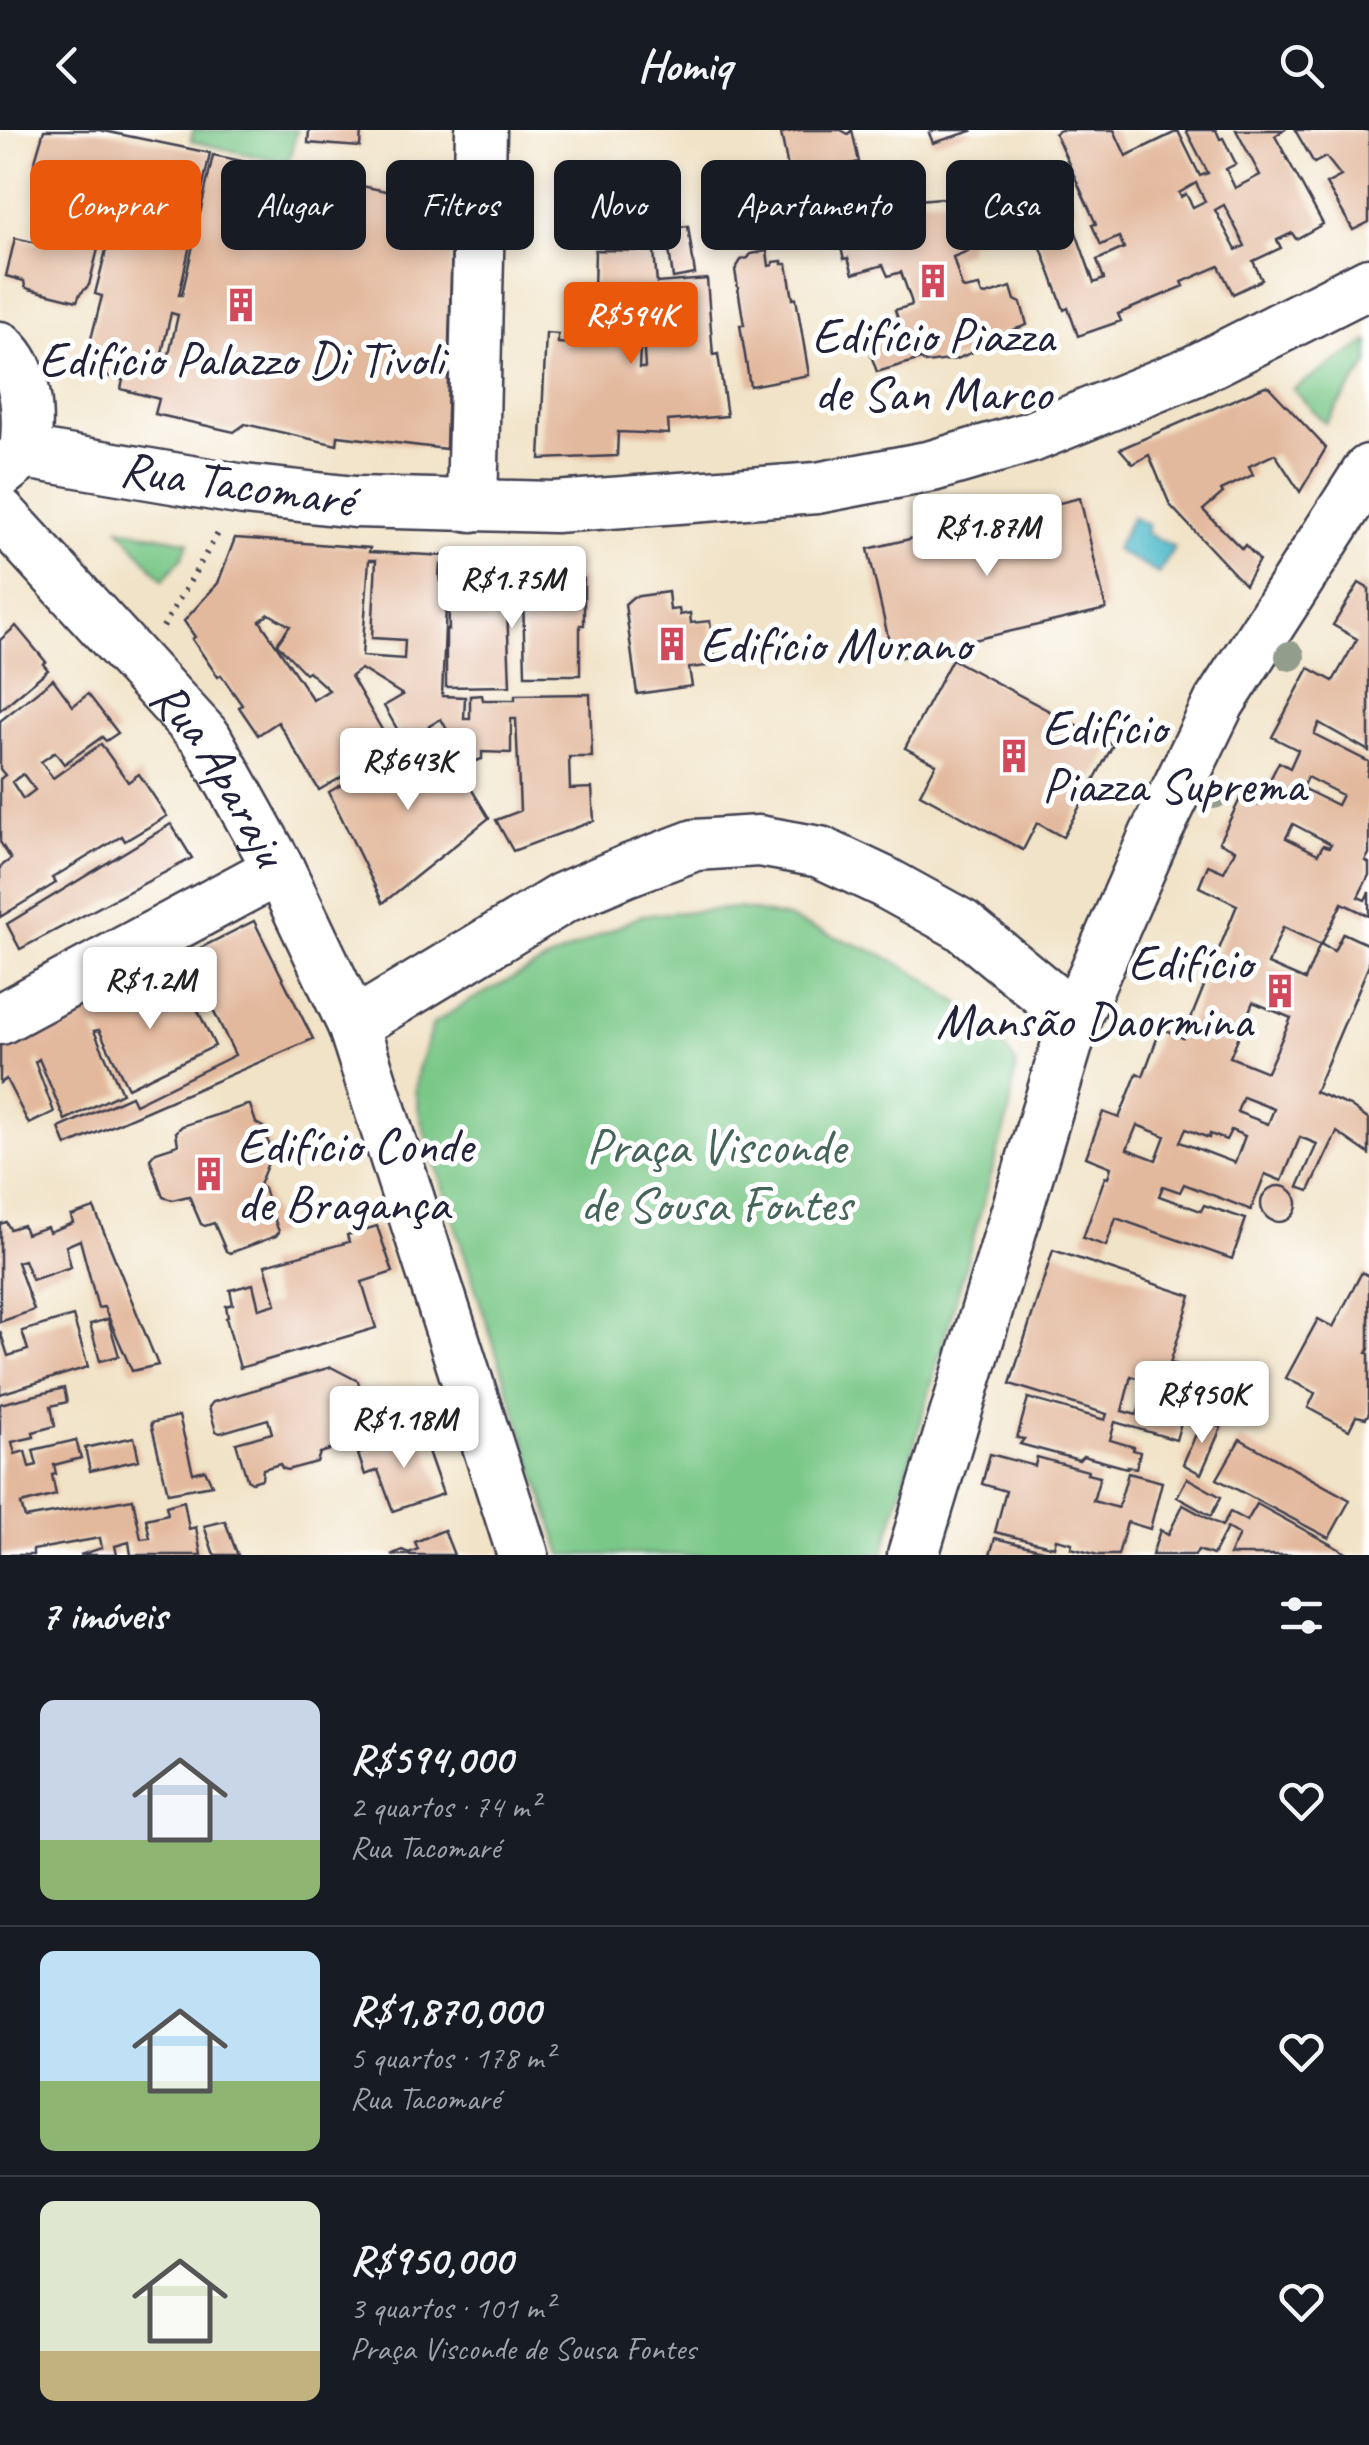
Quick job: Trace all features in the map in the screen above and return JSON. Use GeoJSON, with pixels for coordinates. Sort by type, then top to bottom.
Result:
{"type":"FeatureCollection","features":[{"type":"Feature","properties":{"kind":"street"},"geometry":{"type":"LineString","coordinates":[[472,506],[482,130]]}},
{"type":"Feature","properties":{"kind":"street","name":"Rua Tacomaré"},"geometry":{"type":"LineString","coordinates":[[12,463],[356,502],[472,506],[556,507],[817,488],[932,466],[1031,437],[1194,370],[1369,283]]}},
{"type":"Feature","properties":{"kind":"street"},"geometry":{"type":"LineString","coordinates":[[0,347],[7,354],[26,398],[28,426],[12,463]]}},
{"type":"Feature","properties":{"kind":"street"},"geometry":{"type":"LineString","coordinates":[[913,1555],[1075,1018],[1154,837],[1219,704],[1369,470]]}},
{"type":"Feature","properties":{"kind":"street","name":"Rua Aparaju"},"geometry":{"type":"LineString","coordinates":[[0,512],[206,738],[280,869],[353,1025]]}},
{"type":"Feature","properties":{"kind":"street"},"geometry":{"type":"LineString","coordinates":[[524,1555],[353,1025],[563,898],[694,846],[759,841],[820,852],[962,925],[1075,1018]]}},
{"type":"Feature","properties":{"kind":"street"},"geometry":{"type":"LineString","coordinates":[[0,1020],[280,869]]}},
{"type":"Feature","properties":{"kind":"path"},"geometry":{"type":"LineString","coordinates":[[140,665],[244,490]]}},
{"type":"Feature","properties":{"kind":"green space"},"geometry":{"type":"Polygon","coordinates":[[[193,130],[297,130],[289,160],[271,160],[191,141],[193,130]]]}},
{"type":"Feature","properties":{"kind":"green space"},"geometry":{"type":"Polygon","coordinates":[[[1369,341],[1369,363],[1325,423],[1293,389],[1369,341]]]}},
{"type":"Feature","properties":{"kind":"green space"},"geometry":{"type":"Polygon","coordinates":[[[119,528],[189,542],[163,580],[119,528]]]}},
{"type":"Feature","properties":{"kind":"green space","name":"Praça Visconde de Sousa Fontes"},"geometry":{"type":"Polygon","coordinates":[[[740,908],[787,918],[883,955],[925,979],[986,1023],[1016,1063],[1010,1109],[883,1555],[562,1555],[420,1117],[415,1090],[418,1069],[433,1024],[540,964],[642,915],[740,908]]]}},
{"type":"Feature","properties":{"kind":"water"},"geometry":{"type":"Polygon","coordinates":[[[1132,517],[1148,525],[1146,533],[1174,547],[1159,574],[1115,550],[1132,517]]]}},
{"type":"Feature","properties":{"kind":"building"},"geometry":{"type":"Polygon","coordinates":[[[44,130],[99,130],[210,153],[201,194],[201,160],[35,160],[44,130]]]}},
{"type":"Feature","properties":{"kind":"building"},"geometry":{"type":"Polygon","coordinates":[[[309,130],[361,130],[360,147],[308,143],[309,130]]]}},
{"type":"Feature","properties":{"kind":"building"},"geometry":{"type":"Polygon","coordinates":[[[841,130],[848,134],[852,130],[859,160],[786,160],[781,133],[841,130]]]}},
{"type":"Feature","properties":{"kind":"building"},"geometry":{"type":"Polygon","coordinates":[[[1061,130],[1114,130],[1126,156],[1178,131],[1200,176],[1208,173],[1186,130],[1216,130],[1236,164],[1226,169],[1235,188],[1260,175],[1236,130],[1284,130],[1275,136],[1323,224],[1296,239],[1292,233],[1277,240],[1281,248],[1253,261],[1262,280],[1233,294],[1219,266],[1182,282],[1184,286],[1118,314],[1121,321],[1078,336],[1042,250],[1074,250],[1074,227],[1094,283],[1104,279],[1097,260],[1124,248],[1119,237],[1101,245],[1074,175],[1074,160],[1067,160],[1055,133],[1061,130]],[[1196,183],[1179,193],[1181,197],[1186,194],[1193,207],[1205,201],[1196,183]],[[1224,205],[1215,210],[1236,250],[1245,246],[1224,205]]]}},
{"type":"Feature","properties":{"kind":"building"},"geometry":{"type":"Polygon","coordinates":[[[1295,130],[1369,130],[1369,222],[1353,230],[1326,184],[1341,176],[1326,157],[1314,163],[1295,130]]]}},
{"type":"Feature","properties":{"kind":"building"},"geometry":{"type":"Polygon","coordinates":[[[972,131],[933,143],[929,133],[972,131]]]}},
{"type":"Feature","properties":{"kind":"building"},"geometry":{"type":"Polygon","coordinates":[[[213,155],[237,160],[221,160],[221,250],[366,250],[366,187],[386,191],[386,250],[452,250],[446,449],[338,436],[337,445],[245,424],[234,432],[155,414],[159,399],[121,389],[123,380],[83,370],[102,296],[95,294],[106,250],[189,250],[182,295],[192,250],[201,250],[201,209],[213,155]],[[171,313],[162,353],[169,355],[178,315],[171,313]]]}},
{"type":"Feature","properties":{"kind":"building","name":"Edifício Piazza de San Marco"},"geometry":{"type":"Polygon","coordinates":[[[926,199],[945,201],[946,250],[968,250],[953,257],[962,287],[979,286],[986,295],[1011,287],[1015,300],[1021,303],[1027,325],[987,339],[982,348],[957,359],[926,363],[921,359],[877,372],[868,347],[872,341],[869,329],[898,319],[895,310],[912,305],[911,300],[901,272],[888,276],[883,265],[853,274],[842,250],[926,250],[926,199]]]}},
{"type":"Feature","properties":{"kind":"building"},"geometry":{"type":"Polygon","coordinates":[[[688,226],[695,274],[673,278],[669,250],[681,250],[681,227],[688,226]]]}},
{"type":"Feature","properties":{"kind":"building"},"geometry":{"type":"Polygon","coordinates":[[[15,238],[30,241],[30,250],[98,250],[89,285],[77,301],[29,289],[24,281],[6,276],[15,238]]]}},
{"type":"Feature","properties":{"kind":"building"},"geometry":{"type":"Polygon","coordinates":[[[595,250],[654,251],[657,283],[707,279],[713,355],[718,354],[727,416],[668,421],[669,434],[618,432],[617,456],[540,459],[546,333],[558,334],[558,343],[572,344],[572,334],[597,335],[598,313],[623,314],[622,324],[630,325],[629,338],[637,338],[636,348],[640,348],[639,368],[645,368],[643,336],[661,335],[657,292],[594,291],[595,250]]]}},
{"type":"Feature","properties":{"kind":"building"},"geometry":{"type":"Polygon","coordinates":[[[767,251],[769,266],[782,261],[787,264],[809,375],[750,386],[735,270],[751,254],[767,251]]]}},
{"type":"Feature","properties":{"kind":"building"},"geometry":{"type":"Polygon","coordinates":[[[1265,386],[1326,448],[1300,492],[1275,454],[1249,466],[1253,475],[1221,490],[1223,493],[1203,510],[1242,549],[1245,545],[1259,560],[1245,585],[1170,505],[1149,455],[1133,464],[1120,449],[1265,386]]]}},
{"type":"Feature","properties":{"kind":"building"},"geometry":{"type":"Polygon","coordinates":[[[1080,498],[1106,609],[893,659],[868,549],[1080,498]]]}},
{"type":"Feature","properties":{"kind":"building"},"geometry":{"type":"Polygon","coordinates":[[[235,538],[448,556],[448,565],[440,565],[439,576],[440,582],[447,583],[442,696],[465,697],[464,719],[470,719],[470,696],[515,700],[515,695],[590,694],[592,757],[569,757],[570,789],[592,788],[594,821],[513,851],[496,820],[520,811],[516,719],[511,719],[511,753],[482,752],[482,759],[466,764],[441,719],[404,741],[384,706],[403,695],[361,669],[351,676],[385,735],[361,749],[368,762],[319,790],[278,722],[258,735],[239,707],[242,705],[192,639],[195,637],[184,621],[218,583],[235,538]],[[369,560],[362,656],[404,659],[405,640],[372,638],[376,560],[369,560]],[[269,614],[260,621],[313,700],[329,690],[308,671],[305,673],[277,644],[290,626],[269,614]]]}},
{"type":"Feature","properties":{"kind":"building"},"geometry":{"type":"Polygon","coordinates":[[[574,579],[584,579],[580,675],[525,675],[523,597],[515,597],[514,607],[507,607],[510,686],[446,687],[448,582],[574,584],[574,579]]]}},
{"type":"Feature","properties":{"kind":"building"},"geometry":{"type":"Polygon","coordinates":[[[1359,583],[1369,589],[1369,751],[1319,723],[1314,734],[1369,762],[1369,854],[1365,861],[1369,863],[1369,875],[1358,897],[1365,900],[1369,892],[1369,916],[1342,903],[1321,945],[1334,951],[1343,933],[1369,945],[1369,965],[1315,1092],[1350,1106],[1369,1120],[1369,1154],[1337,1132],[1309,1191],[1298,1187],[1317,1144],[1300,1137],[1282,1181],[1265,1174],[1251,1210],[1184,1184],[1180,1192],[1163,1186],[1159,1196],[1201,1211],[1204,1205],[1246,1219],[1232,1259],[1116,1218],[1106,1246],[1083,1238],[1111,1167],[1086,1157],[1103,1112],[1119,1118],[1137,1073],[1143,1076],[1161,1028],[1183,1038],[1237,905],[1199,887],[1208,865],[1224,872],[1235,850],[1219,842],[1241,797],[1257,805],[1279,762],[1290,768],[1298,750],[1272,737],[1309,668],[1333,681],[1357,639],[1333,625],[1359,583]],[[1307,777],[1302,788],[1337,805],[1342,795],[1307,777]],[[1293,824],[1286,838],[1318,854],[1323,845],[1331,844],[1293,824]],[[1283,927],[1268,964],[1305,980],[1320,944],[1283,927]],[[1253,1002],[1230,1057],[1267,1072],[1291,1018],[1253,1002]],[[1243,1097],[1237,1112],[1268,1124],[1274,1109],[1243,1097]],[[1137,1125],[1127,1149],[1156,1160],[1165,1136],[1137,1125]],[[1186,1129],[1180,1142],[1235,1163],[1245,1136],[1231,1130],[1226,1140],[1210,1134],[1209,1138],[1186,1129]]]}},
{"type":"Feature","properties":{"kind":"building","name":"Edifício Murano"},"geometry":{"type":"Polygon","coordinates":[[[668,592],[670,610],[679,609],[680,615],[690,613],[691,623],[710,621],[716,665],[689,668],[692,686],[637,694],[625,604],[633,597],[668,592]]]}},
{"type":"Feature","properties":{"kind":"building"},"geometry":{"type":"Polygon","coordinates":[[[16,626],[46,662],[43,664],[48,670],[0,710],[0,640],[16,626]]]}},
{"type":"Feature","properties":{"kind":"building","name":"Edifício Piazza Suprema"},"geometry":{"type":"Polygon","coordinates":[[[952,659],[1113,745],[1063,837],[1037,823],[1023,850],[920,794],[936,764],[905,748],[952,659]]]}},
{"type":"Feature","properties":{"kind":"building"},"geometry":{"type":"Polygon","coordinates":[[[53,679],[73,706],[88,694],[118,733],[106,741],[102,737],[64,764],[55,752],[41,762],[53,778],[101,744],[128,782],[139,774],[167,816],[125,841],[122,836],[52,878],[56,883],[0,917],[0,867],[11,859],[0,842],[0,779],[5,775],[0,769],[0,721],[53,679]],[[23,774],[12,782],[23,799],[35,790],[23,774]]]}},
{"type":"Feature","properties":{"kind":"building"},"geometry":{"type":"Polygon","coordinates":[[[436,731],[489,818],[383,903],[329,792],[436,731]]]}},
{"type":"Feature","properties":{"kind":"building"},"geometry":{"type":"Polygon","coordinates":[[[171,824],[192,858],[20,949],[7,924],[171,824]]]}},
{"type":"Feature","properties":{"kind":"building"},"geometry":{"type":"Polygon","coordinates":[[[254,921],[313,1039],[66,1146],[59,1128],[131,1096],[135,1104],[235,1055],[198,978],[185,984],[215,1046],[128,1088],[99,1030],[94,1031],[122,1093],[65,1120],[39,1059],[35,1062],[54,1112],[29,1124],[6,1079],[0,1083],[0,1028],[168,949],[173,958],[184,956],[254,921]]]}},
{"type":"Feature","properties":{"kind":"building","name":"Edifício Conde de Bragança"},"geometry":{"type":"Polygon","coordinates":[[[247,1105],[256,1123],[263,1127],[272,1153],[259,1185],[264,1189],[279,1232],[230,1253],[214,1223],[201,1224],[189,1196],[172,1200],[163,1197],[150,1159],[156,1152],[178,1145],[176,1132],[182,1126],[247,1105]]]}},
{"type":"Feature","properties":{"kind":"building"},"geometry":{"type":"Polygon","coordinates":[[[1279,1186],[1292,1191],[1297,1204],[1292,1217],[1279,1222],[1266,1217],[1261,1204],[1266,1191],[1279,1186]]]}},
{"type":"Feature","properties":{"kind":"building"},"geometry":{"type":"Polygon","coordinates":[[[94,1208],[158,1365],[132,1371],[104,1307],[98,1308],[80,1240],[66,1246],[71,1267],[32,1280],[24,1260],[17,1262],[34,1310],[0,1322],[0,1224],[6,1222],[10,1229],[23,1225],[26,1234],[47,1227],[49,1232],[73,1223],[71,1216],[94,1208]]]}},
{"type":"Feature","properties":{"kind":"building"},"geometry":{"type":"Polygon","coordinates":[[[377,1226],[393,1272],[362,1282],[376,1328],[240,1368],[226,1318],[226,1306],[233,1304],[230,1290],[253,1284],[259,1309],[276,1304],[265,1265],[349,1242],[347,1235],[377,1226]]]}},
{"type":"Feature","properties":{"kind":"building"},"geometry":{"type":"Polygon","coordinates":[[[1053,1250],[1191,1296],[1170,1363],[1179,1365],[1172,1389],[1189,1394],[1176,1440],[1115,1422],[1110,1440],[1140,1452],[1136,1468],[1083,1456],[1079,1460],[1020,1444],[1024,1439],[1017,1438],[1028,1398],[1105,1420],[1107,1414],[1010,1384],[1053,1250]],[[1131,1376],[1122,1411],[1137,1415],[1147,1381],[1131,1376]]]}},
{"type":"Feature","properties":{"kind":"building"},"geometry":{"type":"Polygon","coordinates":[[[1362,1272],[1369,1276],[1369,1413],[1366,1418],[1356,1416],[1349,1430],[1308,1408],[1315,1393],[1286,1378],[1318,1319],[1333,1327],[1362,1272]]]}},
{"type":"Feature","properties":{"kind":"building"},"geometry":{"type":"Polygon","coordinates":[[[73,1316],[88,1367],[0,1394],[0,1331],[8,1356],[28,1350],[22,1331],[73,1316]]]}},
{"type":"Feature","properties":{"kind":"building"},"geometry":{"type":"Polygon","coordinates":[[[108,1319],[119,1356],[100,1361],[90,1324],[108,1319]]]}},
{"type":"Feature","properties":{"kind":"building"},"geometry":{"type":"Polygon","coordinates":[[[331,1367],[358,1381],[360,1389],[350,1401],[355,1421],[352,1428],[335,1433],[337,1438],[330,1450],[320,1453],[317,1462],[287,1470],[280,1464],[263,1469],[262,1479],[247,1479],[236,1443],[272,1433],[268,1419],[220,1433],[209,1407],[213,1402],[331,1367]]]}},
{"type":"Feature","properties":{"kind":"building"},"geometry":{"type":"Polygon","coordinates":[[[64,1388],[67,1402],[51,1406],[55,1426],[12,1442],[15,1454],[25,1451],[29,1467],[37,1465],[33,1450],[76,1440],[81,1458],[54,1465],[56,1495],[21,1504],[25,1518],[133,1499],[141,1539],[150,1538],[146,1519],[168,1514],[166,1506],[184,1501],[189,1529],[196,1527],[201,1555],[131,1555],[129,1542],[115,1546],[117,1555],[80,1555],[102,1548],[100,1538],[33,1550],[33,1555],[0,1555],[0,1404],[64,1388]]]}},
{"type":"Feature","properties":{"kind":"building"},"geometry":{"type":"Polygon","coordinates":[[[179,1416],[193,1473],[205,1470],[212,1485],[168,1493],[151,1423],[179,1416]]]}},
{"type":"Feature","properties":{"kind":"building"},"geometry":{"type":"Polygon","coordinates":[[[1203,1418],[1221,1428],[1201,1474],[1183,1464],[1203,1418]]]}},
{"type":"Feature","properties":{"kind":"building"},"geometry":{"type":"Polygon","coordinates":[[[421,1431],[443,1494],[393,1511],[378,1470],[365,1475],[358,1454],[421,1431]]]}},
{"type":"Feature","properties":{"kind":"building"},"geometry":{"type":"Polygon","coordinates":[[[134,1437],[139,1460],[90,1471],[85,1448],[134,1437]]]}},
{"type":"Feature","properties":{"kind":"building"},"geometry":{"type":"Polygon","coordinates":[[[1240,1439],[1350,1500],[1329,1538],[1217,1479],[1240,1439]]]}},
{"type":"Feature","properties":{"kind":"building"},"geometry":{"type":"Polygon","coordinates":[[[990,1454],[1035,1466],[1037,1457],[1088,1471],[1087,1474],[1100,1477],[1093,1501],[1118,1508],[1128,1473],[1162,1482],[1150,1529],[1127,1522],[1118,1555],[1098,1555],[1071,1548],[1072,1543],[1056,1539],[1054,1547],[995,1532],[1006,1491],[982,1484],[990,1454]]]}},
{"type":"Feature","properties":{"kind":"building"},"geometry":{"type":"Polygon","coordinates":[[[1187,1478],[1221,1497],[1211,1516],[1177,1497],[1187,1478]]]}},
{"type":"Feature","properties":{"kind":"building"},"geometry":{"type":"Polygon","coordinates":[[[1257,1504],[1350,1555],[1229,1555],[1239,1535],[1227,1528],[1213,1555],[1198,1550],[1195,1555],[1152,1555],[1160,1530],[1168,1535],[1183,1505],[1222,1526],[1230,1512],[1247,1521],[1257,1504]]]}},
{"type":"Feature","properties":{"kind":"building"},"geometry":{"type":"Polygon","coordinates":[[[225,1521],[238,1555],[213,1552],[204,1526],[225,1521]]]}},
{"type":"Feature","properties":{"kind":"building"},"geometry":{"type":"Polygon","coordinates":[[[444,1530],[454,1555],[391,1555],[418,1549],[415,1542],[444,1530]]]}},
{"type":"Feature","properties":{"kind":"building"},"geometry":{"type":"Polygon","coordinates":[[[995,1538],[1058,1554],[1058,1555],[990,1555],[995,1538]]]}},
{"type":"Feature","properties":{"kind":"place","name":"Edifício Piazza de San Marco"},"geometry":{"type":"Point","coordinates":[933,281]}},
{"type":"Feature","properties":{"kind":"place","name":"Edifício Palazzo Di Tivoli"},"geometry":{"type":"Point","coordinates":[241,305]}},
{"type":"Feature","properties":{"kind":"place","name":"Edifício Murano"},"geometry":{"type":"Point","coordinates":[672,644]}},
{"type":"Feature","properties":{"kind":"place","name":"Edifício Piazza Suprema"},"geometry":{"type":"Point","coordinates":[1014,756]}},
{"type":"Feature","properties":{"kind":"place","name":"Edifício Mansão Daormina"},"geometry":{"type":"Point","coordinates":[1280,991]}},
{"type":"Feature","properties":{"kind":"place","name":"Edifício Conde de Bragança"},"geometry":{"type":"Point","coordinates":[209,1174]}}]}
